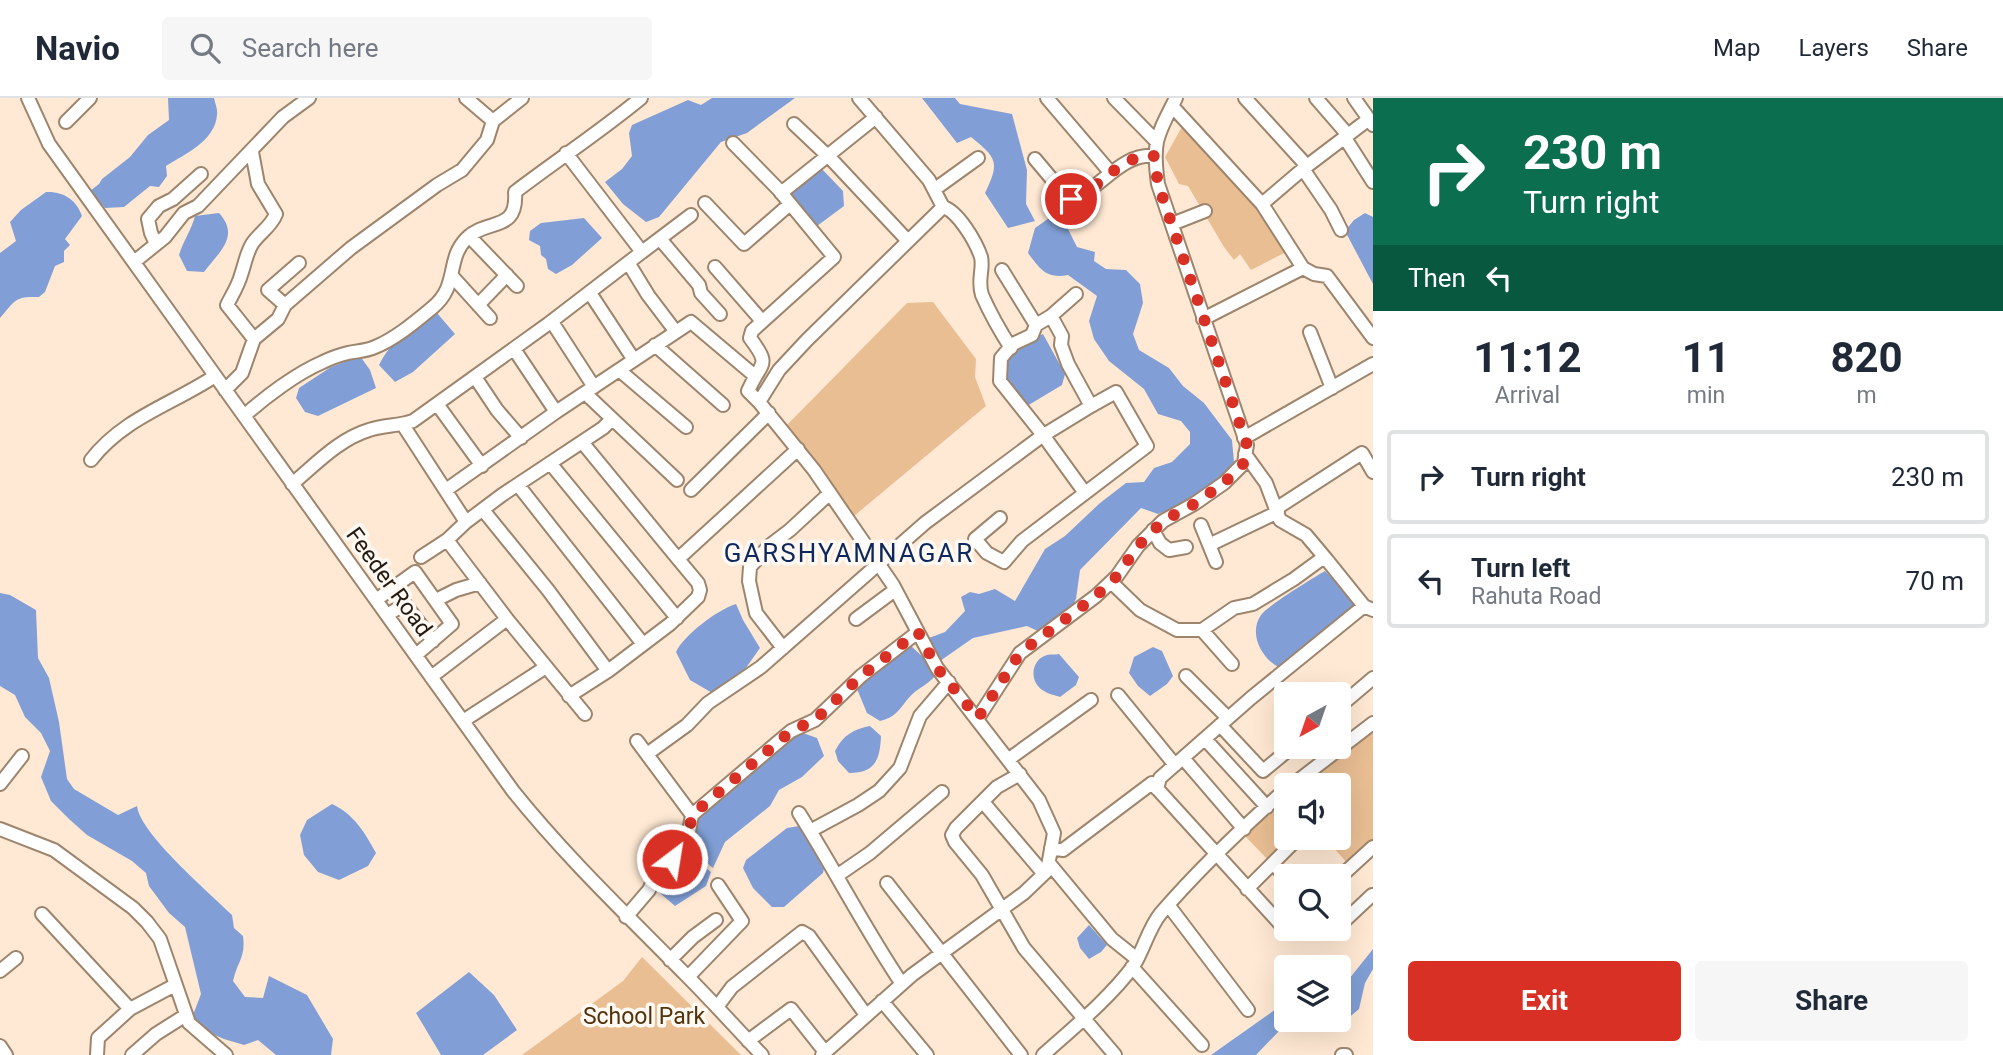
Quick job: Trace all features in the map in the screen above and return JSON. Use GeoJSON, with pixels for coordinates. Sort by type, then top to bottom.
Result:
{"type":"FeatureCollection","features":[{"type":"Feature","properties":{"kind":"street"},"geometry":{"type":"LineString","coordinates":[[66,122],[90,98]]}},
{"type":"Feature","properties":{"kind":"street"},"geometry":{"type":"LineString","coordinates":[[134,262],[165,237],[184,214],[198,206],[283,117],[309,98]]}},
{"type":"Feature","properties":{"kind":"street"},"geometry":{"type":"LineString","coordinates":[[466,98],[492,121]]}},
{"type":"Feature","properties":{"kind":"street"},"geometry":{"type":"LineString","coordinates":[[225,390],[242,373],[254,339],[278,319],[285,305],[351,248],[437,185],[462,170],[487,140],[492,121],[522,98]]}},
{"type":"Feature","properties":{"kind":"street"},"geometry":{"type":"LineString","coordinates":[[244,416],[256,405],[321,363],[346,353],[374,348],[435,306],[446,294],[459,249],[469,236],[503,223],[512,214],[516,204],[515,192],[641,98]]}},
{"type":"Feature","properties":{"kind":"street"},"geometry":{"type":"LineString","coordinates":[[859,98],[935,189],[943,207],[953,211],[959,218],[981,258],[979,281],[982,293],[999,330],[1011,348]]}},
{"type":"Feature","properties":{"kind":"street"},"geometry":{"type":"LineString","coordinates":[[1047,98],[1110,172]]}},
{"type":"Feature","properties":{"kind":"street"},"geometry":{"type":"LineString","coordinates":[[1114,98],[1156,141]]}},
{"type":"Feature","properties":{"kind":"street"},"geometry":{"type":"LineString","coordinates":[[1245,98],[1305,168],[1341,230]]}},
{"type":"Feature","properties":{"kind":"street"},"geometry":{"type":"LineString","coordinates":[[1316,98],[1346,136],[1373,182]]}},
{"type":"Feature","properties":{"kind":"street"},"geometry":{"type":"LineString","coordinates":[[1262,204],[1346,136],[1371,122],[1354,98]]}},
{"type":"Feature","properties":{"kind":"street","name":"Feeder Road"},"geometry":{"type":"LineString","coordinates":[[34,101],[49,144],[431,677],[542,827],[762,1055]]}},
{"type":"Feature","properties":{"kind":"street"},"geometry":{"type":"LineString","coordinates":[[978,718],[1020,653],[1096,596],[1163,521],[1224,483],[1244,463],[1247,445],[1158,184],[1154,156],[1156,141],[1174,102],[1262,204],[1303,268],[1314,274],[1327,276],[1373,338]]}},
{"type":"Feature","properties":{"kind":"street"},"geometry":{"type":"LineString","coordinates":[[781,193],[876,117]]}},
{"type":"Feature","properties":{"kind":"street"},"geometry":{"type":"LineString","coordinates":[[794,124],[908,241]]}},
{"type":"Feature","properties":{"kind":"street"},"geometry":{"type":"LineString","coordinates":[[733,143],[781,193],[834,257],[752,331],[750,338],[764,356],[764,363],[748,391],[798,449],[830,493],[895,590],[937,668],[1039,800],[1054,833],[1046,868],[1000,910],[902,984],[823,1054],[791,1009],[748,1041]]}},
{"type":"Feature","properties":{"kind":"street"},"geometry":{"type":"LineString","coordinates":[[252,152],[258,184],[276,214],[273,222],[253,242],[243,261],[239,282],[227,305],[254,339]]}},
{"type":"Feature","properties":{"kind":"street"},"geometry":{"type":"LineString","coordinates":[[566,153],[642,252]]}},
{"type":"Feature","properties":{"kind":"street"},"geometry":{"type":"LineString","coordinates":[[1035,159],[1071,199],[1078,197],[1110,172],[1142,155],[1154,156]]}},
{"type":"Feature","properties":{"kind":"street"},"geometry":{"type":"LineString","coordinates":[[935,189],[978,158]]}},
{"type":"Feature","properties":{"kind":"street"},"geometry":{"type":"LineString","coordinates":[[156,244],[148,219],[159,206],[173,199],[201,174]]}},
{"type":"Feature","properties":{"kind":"street"},"geometry":{"type":"LineString","coordinates":[[705,203],[744,244],[790,204]]}},
{"type":"Feature","properties":{"kind":"street"},"geometry":{"type":"LineString","coordinates":[[759,402],[779,370],[807,340],[943,207]]}},
{"type":"Feature","properties":{"kind":"street"},"geometry":{"type":"LineString","coordinates":[[1172,223],[1205,211]]}},
{"type":"Feature","properties":{"kind":"street"},"geometry":{"type":"LineString","coordinates":[[292,484],[344,440],[371,429],[413,421],[552,322],[691,215]]}},
{"type":"Feature","properties":{"kind":"street"},"geometry":{"type":"LineString","coordinates":[[469,236],[517,286]]}},
{"type":"Feature","properties":{"kind":"street"},"geometry":{"type":"LineString","coordinates":[[660,239],[720,314]]}},
{"type":"Feature","properties":{"kind":"street"},"geometry":{"type":"LineString","coordinates":[[285,305],[268,290],[299,263]]}},
{"type":"Feature","properties":{"kind":"street"},"geometry":{"type":"LineString","coordinates":[[629,264],[676,332]]}},
{"type":"Feature","properties":{"kind":"street"},"geometry":{"type":"LineString","coordinates":[[715,267],[762,321]]}},
{"type":"Feature","properties":{"kind":"street"},"geometry":{"type":"LineString","coordinates":[[1203,319],[1303,268]]}},
{"type":"Feature","properties":{"kind":"street"},"geometry":{"type":"LineString","coordinates":[[1002,270],[1036,325]]}},
{"type":"Feature","properties":{"kind":"street"},"geometry":{"type":"LineString","coordinates":[[478,305],[507,275]]}},
{"type":"Feature","properties":{"kind":"street"},"geometry":{"type":"LineString","coordinates":[[452,276],[490,317]]}},
{"type":"Feature","properties":{"kind":"street"},"geometry":{"type":"LineString","coordinates":[[590,293],[634,360]]}},
{"type":"Feature","properties":{"kind":"street"},"geometry":{"type":"LineString","coordinates":[[1076,294],[1036,325],[1032,335],[1001,358],[1000,381],[1044,435],[1085,493]]}},
{"type":"Feature","properties":{"kind":"street"},"geometry":{"type":"LineString","coordinates":[[1051,316],[1062,336],[1061,345],[1068,364],[1091,406]]}},
{"type":"Feature","properties":{"kind":"street"},"geometry":{"type":"LineString","coordinates":[[552,322],[590,390],[612,419],[677,480]]}},
{"type":"Feature","properties":{"kind":"street"},"geometry":{"type":"LineString","coordinates":[[446,490],[556,412],[691,322],[755,376]]}},
{"type":"Feature","properties":{"kind":"street"},"geometry":{"type":"LineString","coordinates":[[1310,332],[1332,388]]}},
{"type":"Feature","properties":{"kind":"street"},"geometry":{"type":"LineString","coordinates":[[655,345],[723,405]]}},
{"type":"Feature","properties":{"kind":"street"},"geometry":{"type":"LineString","coordinates":[[514,349],[556,412]]}},
{"type":"Feature","properties":{"kind":"street"},"geometry":{"type":"LineString","coordinates":[[1244,438],[1373,364]]}},
{"type":"Feature","properties":{"kind":"street"},"geometry":{"type":"LineString","coordinates":[[619,370],[686,427]]}},
{"type":"Feature","properties":{"kind":"street"},"geometry":{"type":"LineString","coordinates":[[91,460],[122,428],[215,376]]}},
{"type":"Feature","properties":{"kind":"street"},"geometry":{"type":"LineString","coordinates":[[475,377],[497,410],[521,438]]}},
{"type":"Feature","properties":{"kind":"street"},"geometry":{"type":"LineString","coordinates":[[647,754],[687,725],[708,704],[761,667],[878,563],[962,494],[1044,435],[1116,392],[1147,446],[1022,541],[1004,562],[987,553],[975,539],[1000,518]]}},
{"type":"Feature","properties":{"kind":"street"},"geometry":{"type":"LineString","coordinates":[[437,404],[482,466]]}},
{"type":"Feature","properties":{"kind":"street"},"geometry":{"type":"LineString","coordinates":[[691,490],[769,413]]}},
{"type":"Feature","properties":{"kind":"street"},"geometry":{"type":"LineString","coordinates":[[421,557],[447,540],[482,510],[612,419]]}},
{"type":"Feature","properties":{"kind":"street"},"geometry":{"type":"LineString","coordinates":[[403,425],[466,522]]}},
{"type":"Feature","properties":{"kind":"street"},"geometry":{"type":"LineString","coordinates":[[569,696],[608,671],[677,618],[698,597],[700,590],[698,583],[582,442]]}},
{"type":"Feature","properties":{"kind":"street"},"geometry":{"type":"LineString","coordinates":[[678,559],[798,449]]}},
{"type":"Feature","properties":{"kind":"street"},"geometry":{"type":"LineString","coordinates":[[1209,545],[1277,510],[1362,453],[1373,472]]}},
{"type":"Feature","properties":{"kind":"street"},"geometry":{"type":"LineString","coordinates":[[1157,789],[1160,778],[1224,722],[1371,609],[1306,535],[1280,520],[1266,483],[1245,454]]}},
{"type":"Feature","properties":{"kind":"street"},"geometry":{"type":"LineString","coordinates":[[550,463],[677,618]]}},
{"type":"Feature","properties":{"kind":"street"},"geometry":{"type":"LineString","coordinates":[[519,485],[643,644]]}},
{"type":"Feature","properties":{"kind":"street"},"geometry":{"type":"LineString","coordinates":[[783,648],[755,613],[748,581],[750,567],[769,546],[830,493]]}},
{"type":"Feature","properties":{"kind":"street"},"geometry":{"type":"LineString","coordinates":[[482,510],[548,590],[608,671]]}},
{"type":"Feature","properties":{"kind":"street"},"geometry":{"type":"LineString","coordinates":[[1201,525],[1216,562]]}},
{"type":"Feature","properties":{"kind":"street"},"geometry":{"type":"LineString","coordinates":[[1153,530],[1160,543],[1168,550],[1186,547]]}},
{"type":"Feature","properties":{"kind":"street"},"geometry":{"type":"LineString","coordinates":[[447,540],[506,618],[585,714]]}},
{"type":"Feature","properties":{"kind":"street"},"geometry":{"type":"LineString","coordinates":[[1111,582],[1140,610],[1177,630],[1202,630],[1234,608],[1253,604],[1320,560],[1327,560]]}},
{"type":"Feature","properties":{"kind":"street"},"geometry":{"type":"LineString","coordinates":[[376,600],[415,572],[436,600],[452,624],[416,655]]}},
{"type":"Feature","properties":{"kind":"street"},"geometry":{"type":"LineString","coordinates":[[436,600],[456,590],[480,583]]}},
{"type":"Feature","properties":{"kind":"street"},"geometry":{"type":"LineString","coordinates":[[856,619],[895,590]]}},
{"type":"Feature","properties":{"kind":"street"},"geometry":{"type":"LineString","coordinates":[[387,615],[405,604],[433,641]]}},
{"type":"Feature","properties":{"kind":"street"},"geometry":{"type":"LineString","coordinates":[[431,677],[506,618]]}},
{"type":"Feature","properties":{"kind":"street"},"geometry":{"type":"LineString","coordinates":[[1202,630],[1232,664]]}},
{"type":"Feature","properties":{"kind":"street"},"geometry":{"type":"LineString","coordinates":[[626,916],[649,890],[658,870],[686,848],[692,815],[791,731],[815,720],[861,676],[918,632]]}},
{"type":"Feature","properties":{"kind":"street"},"geometry":{"type":"LineString","coordinates":[[463,721],[546,667]]}},
{"type":"Feature","properties":{"kind":"street"},"geometry":{"type":"LineString","coordinates":[[1186,676],[1263,771],[1276,760]]}},
{"type":"Feature","properties":{"kind":"street"},"geometry":{"type":"LineString","coordinates":[[1351,697],[1373,678]]}},
{"type":"Feature","properties":{"kind":"street"},"geometry":{"type":"LineString","coordinates":[[810,831],[879,791],[900,768],[920,716],[949,682]]}},
{"type":"Feature","properties":{"kind":"street"},"geometry":{"type":"LineString","coordinates":[[1118,695],[1244,829]]}},
{"type":"Feature","properties":{"kind":"street"},"geometry":{"type":"LineString","coordinates":[[1009,759],[1091,700]]}},
{"type":"Feature","properties":{"kind":"street"},"geometry":{"type":"LineString","coordinates":[[1308,773],[1373,723]]}},
{"type":"Feature","properties":{"kind":"street"},"geometry":{"type":"LineString","coordinates":[[1205,739],[1267,807]]}},
{"type":"Feature","properties":{"kind":"street"},"geometry":{"type":"LineString","coordinates":[[637,741],[692,815]]}},
{"type":"Feature","properties":{"kind":"street"},"geometry":{"type":"LineString","coordinates":[[0,784],[22,756]]}},
{"type":"Feature","properties":{"kind":"street"},"geometry":{"type":"LineString","coordinates":[[1020,774],[997,788],[952,835],[982,875],[1024,948],[1115,1055]]}},
{"type":"Feature","properties":{"kind":"street"},"geometry":{"type":"LineString","coordinates":[[1051,848],[1063,850],[1152,783],[1274,918]]}},
{"type":"Feature","properties":{"kind":"street"},"geometry":{"type":"LineString","coordinates":[[838,875],[870,853],[942,792]]}},
{"type":"Feature","properties":{"kind":"street"},"geometry":{"type":"LineString","coordinates":[[1043,1055],[1084,1018],[1135,963],[1159,916],[1168,906],[1216,855],[1274,800]]}},
{"type":"Feature","properties":{"kind":"street"},"geometry":{"type":"LineString","coordinates":[[983,802],[1135,963],[1202,1045]]}},
{"type":"Feature","properties":{"kind":"street"},"geometry":{"type":"LineString","coordinates":[[799,813],[838,875],[869,936],[902,984]]}},
{"type":"Feature","properties":{"kind":"street"},"geometry":{"type":"LineString","coordinates":[[0,829],[54,850],[133,908],[160,939],[189,1023],[226,1055]]}},
{"type":"Feature","properties":{"kind":"street"},"geometry":{"type":"LineString","coordinates":[[1351,867],[1373,846]]}},
{"type":"Feature","properties":{"kind":"street"},"geometry":{"type":"LineString","coordinates":[[1247,889],[1286,850]]}},
{"type":"Feature","properties":{"kind":"street"},"geometry":{"type":"LineString","coordinates":[[887,883],[1021,1055]]}},
{"type":"Feature","properties":{"kind":"street"},"geometry":{"type":"LineString","coordinates":[[688,977],[742,920],[718,886]]}},
{"type":"Feature","properties":{"kind":"street"},"geometry":{"type":"LineString","coordinates":[[1351,915],[1372,895]]}},
{"type":"Feature","properties":{"kind":"street"},"geometry":{"type":"LineString","coordinates":[[1168,906],[1248,1010]]}},
{"type":"Feature","properties":{"kind":"street"},"geometry":{"type":"LineString","coordinates":[[42,915],[130,1009]]}},
{"type":"Feature","properties":{"kind":"street"},"geometry":{"type":"LineString","coordinates":[[670,960],[693,937],[716,920]]}},
{"type":"Feature","properties":{"kind":"street"},"geometry":{"type":"LineString","coordinates":[[717,1007],[732,987],[803,932],[810,936],[866,1015]]}},
{"type":"Feature","properties":{"kind":"street"},"geometry":{"type":"LineString","coordinates":[[0,971],[16,958]]}},
{"type":"Feature","properties":{"kind":"street"},"geometry":{"type":"LineString","coordinates":[[97,1055],[98,1038],[130,1009],[175,985]]}},
{"type":"Feature","properties":{"kind":"street"},"geometry":{"type":"LineString","coordinates":[[882,1001],[928,1055]]}},
{"type":"Feature","properties":{"kind":"street"},"geometry":{"type":"LineString","coordinates":[[132,1055],[156,1034],[186,1015]]}},
{"type":"Feature","properties":{"kind":"green space"},"geometry":{"type":"Polygon","coordinates":[[[1183,125],[1258,206],[1288,251],[1251,270],[1240,254],[1234,260],[1188,186],[1179,184],[1165,157],[1183,125]]]}},
{"type":"Feature","properties":{"kind":"green space"},"geometry":{"type":"Polygon","coordinates":[[[933,302],[976,359],[975,377],[986,406],[854,516],[820,466],[785,427],[907,303],[933,302]]]}},
{"type":"Feature","properties":{"kind":"green space"},"geometry":{"type":"Polygon","coordinates":[[[1373,730],[1373,842],[1348,864],[1336,850],[1351,850],[1351,773],[1315,773],[1333,760],[1351,760],[1351,746],[1373,730]]]}},
{"type":"Feature","properties":{"kind":"green space"},"geometry":{"type":"Polygon","coordinates":[[[1274,806],[1274,850],[1284,850],[1271,863],[1244,835],[1274,806]]]}},
{"type":"Feature","properties":{"kind":"green space","name":"School Park"},"geometry":{"type":"Polygon","coordinates":[[[642,957],[741,1055],[522,1055],[623,981],[642,957]]]}},
{"type":"Feature","properties":{"kind":"water"},"geometry":{"type":"Polygon","coordinates":[[[168,98],[214,98],[217,113],[211,132],[198,146],[166,166],[167,176],[159,187],[150,186],[124,207],[105,208],[90,191],[130,157],[148,135],[169,120],[168,98]]]}},
{"type":"Feature","properties":{"kind":"water"},"geometry":{"type":"Polygon","coordinates":[[[712,98],[795,98],[747,133],[721,142],[659,217],[646,222],[623,204],[605,182],[622,169],[632,156],[629,133],[632,125],[688,100],[701,105],[712,98]]]}},
{"type":"Feature","properties":{"kind":"water"},"geometry":{"type":"Polygon","coordinates":[[[922,98],[955,98],[960,104],[1012,114],[1027,170],[1026,204],[1035,221],[1008,228],[985,193],[993,174],[991,156],[971,137],[957,143],[922,98]]]}},
{"type":"Feature","properties":{"kind":"water"},"geometry":{"type":"Polygon","coordinates":[[[821,168],[843,191],[844,206],[817,226],[805,217],[788,194],[821,168]]]}},
{"type":"Feature","properties":{"kind":"water"},"geometry":{"type":"Polygon","coordinates":[[[46,192],[58,193],[68,198],[77,205],[82,216],[65,239],[70,245],[64,251],[64,262],[55,266],[45,292],[39,297],[24,297],[16,301],[0,318],[0,253],[16,241],[10,222],[21,210],[46,192]]]}},
{"type":"Feature","properties":{"kind":"water"},"geometry":{"type":"Polygon","coordinates":[[[219,213],[228,229],[225,243],[204,272],[187,271],[179,255],[195,216],[219,213]]]}},
{"type":"Feature","properties":{"kind":"water"},"geometry":{"type":"Polygon","coordinates":[[[1365,213],[1373,217],[1373,284],[1345,231],[1354,220],[1365,213]]]}},
{"type":"Feature","properties":{"kind":"water"},"geometry":{"type":"Polygon","coordinates":[[[1055,214],[1069,218],[1067,227],[1077,247],[1095,252],[1094,261],[1106,269],[1126,270],[1140,284],[1143,303],[1133,334],[1139,350],[1169,368],[1183,386],[1204,403],[1232,440],[1234,462],[1220,480],[1190,502],[1158,514],[1141,508],[1080,570],[1076,599],[1070,610],[1040,632],[1027,626],[973,638],[940,661],[926,639],[945,632],[965,611],[961,597],[970,592],[979,594],[995,589],[1015,601],[1045,549],[1065,536],[1126,483],[1144,482],[1154,468],[1172,462],[1190,444],[1190,432],[1181,421],[1158,414],[1144,389],[1109,361],[1094,339],[1089,321],[1097,296],[1068,275],[1044,272],[1028,253],[1035,228],[1055,214]]]}},
{"type":"Feature","properties":{"kind":"water"},"geometry":{"type":"Polygon","coordinates":[[[584,218],[602,238],[572,265],[556,274],[548,269],[540,246],[529,240],[530,231],[541,223],[584,218]]]}},
{"type":"Feature","properties":{"kind":"water"},"geometry":{"type":"Polygon","coordinates":[[[437,313],[455,334],[413,372],[395,382],[379,365],[396,341],[411,327],[437,313]]]}},
{"type":"Feature","properties":{"kind":"water"},"geometry":{"type":"Polygon","coordinates":[[[1043,334],[1065,374],[1062,385],[1027,406],[1011,387],[1004,362],[1026,341],[1043,334]]]}},
{"type":"Feature","properties":{"kind":"water"},"geometry":{"type":"Polygon","coordinates":[[[360,356],[370,370],[376,388],[318,416],[305,412],[296,398],[299,388],[331,367],[360,356]]]}},
{"type":"Feature","properties":{"kind":"water"},"geometry":{"type":"Polygon","coordinates":[[[1325,571],[1354,601],[1354,607],[1278,667],[1262,652],[1256,637],[1257,622],[1272,605],[1325,571]]]}},
{"type":"Feature","properties":{"kind":"water"},"geometry":{"type":"Polygon","coordinates":[[[0,593],[10,595],[36,610],[38,658],[49,678],[59,722],[67,779],[74,789],[118,815],[137,806],[141,818],[163,847],[232,915],[234,928],[243,936],[244,943],[233,981],[245,997],[263,998],[269,976],[307,995],[333,1039],[331,1055],[276,1055],[258,1040],[244,1045],[205,1031],[193,1015],[201,994],[185,927],[169,913],[149,886],[146,873],[132,861],[87,835],[51,801],[41,777],[50,751],[41,733],[25,717],[15,695],[0,686],[0,593]]]}},
{"type":"Feature","properties":{"kind":"water"},"geometry":{"type":"Polygon","coordinates":[[[736,604],[760,648],[743,672],[730,679],[714,694],[690,680],[676,652],[686,638],[702,624],[736,604]]]}},
{"type":"Feature","properties":{"kind":"water"},"geometry":{"type":"Polygon","coordinates":[[[909,644],[925,659],[935,676],[916,691],[897,712],[880,721],[867,713],[857,689],[868,674],[909,644]]]}},
{"type":"Feature","properties":{"kind":"water"},"geometry":{"type":"Polygon","coordinates":[[[1153,647],[1162,651],[1173,676],[1150,696],[1138,686],[1129,673],[1134,657],[1153,647]]]}},
{"type":"Feature","properties":{"kind":"water"},"geometry":{"type":"Polygon","coordinates":[[[1059,654],[1079,677],[1076,685],[1060,697],[1039,687],[1034,677],[1035,666],[1041,658],[1059,654]]]}},
{"type":"Feature","properties":{"kind":"water"},"geometry":{"type":"Polygon","coordinates":[[[870,726],[881,736],[877,758],[865,771],[849,773],[838,761],[835,751],[850,734],[870,726]]]}},
{"type":"Feature","properties":{"kind":"water"},"geometry":{"type":"Polygon","coordinates":[[[803,733],[817,738],[824,756],[802,777],[779,790],[770,806],[725,842],[713,868],[689,849],[695,815],[792,737],[803,733]]]}},
{"type":"Feature","properties":{"kind":"water"},"geometry":{"type":"Polygon","coordinates":[[[332,804],[353,819],[376,853],[368,866],[339,880],[318,872],[304,855],[300,835],[307,820],[332,804]]]}},
{"type":"Feature","properties":{"kind":"water"},"geometry":{"type":"Polygon","coordinates":[[[799,826],[825,863],[823,873],[784,907],[772,907],[753,888],[743,868],[746,860],[787,828],[799,826]]]}},
{"type":"Feature","properties":{"kind":"water"},"geometry":{"type":"Polygon","coordinates":[[[684,852],[711,872],[706,886],[675,906],[653,887],[662,870],[684,852]]]}},
{"type":"Feature","properties":{"kind":"water"},"geometry":{"type":"Polygon","coordinates":[[[1089,925],[1107,945],[1089,959],[1080,948],[1077,938],[1089,925]]]}},
{"type":"Feature","properties":{"kind":"water"},"geometry":{"type":"Polygon","coordinates":[[[1373,949],[1373,969],[1365,983],[1359,1009],[1351,1016],[1351,976],[1373,949]]]}},
{"type":"Feature","properties":{"kind":"water"},"geometry":{"type":"Polygon","coordinates":[[[469,972],[494,995],[517,1030],[483,1055],[441,1055],[416,1013],[469,972]]]}},
{"type":"Feature","properties":{"kind":"water"},"geometry":{"type":"Polygon","coordinates":[[[1274,1010],[1274,1032],[1278,1032],[1256,1055],[1211,1055],[1274,1010]]]}},
{"type":"Feature","properties":{"kind":"district","name":"GARSHYAMNAGAR"},"geometry":{"type":"Point","coordinates":[849,553]}},
{"type":"Feature","properties":{"kind":"route"},"geometry":{"type":"LineString","coordinates":[[672,859],[686,848],[692,815],[791,731],[815,720],[861,676],[918,632],[937,668],[978,718],[1020,653],[1096,596],[1117,576],[1138,546],[1163,521],[1224,483],[1244,463],[1247,445],[1158,184],[1154,156],[1142,155],[1110,172],[1078,197],[1071,199]]}}]}
